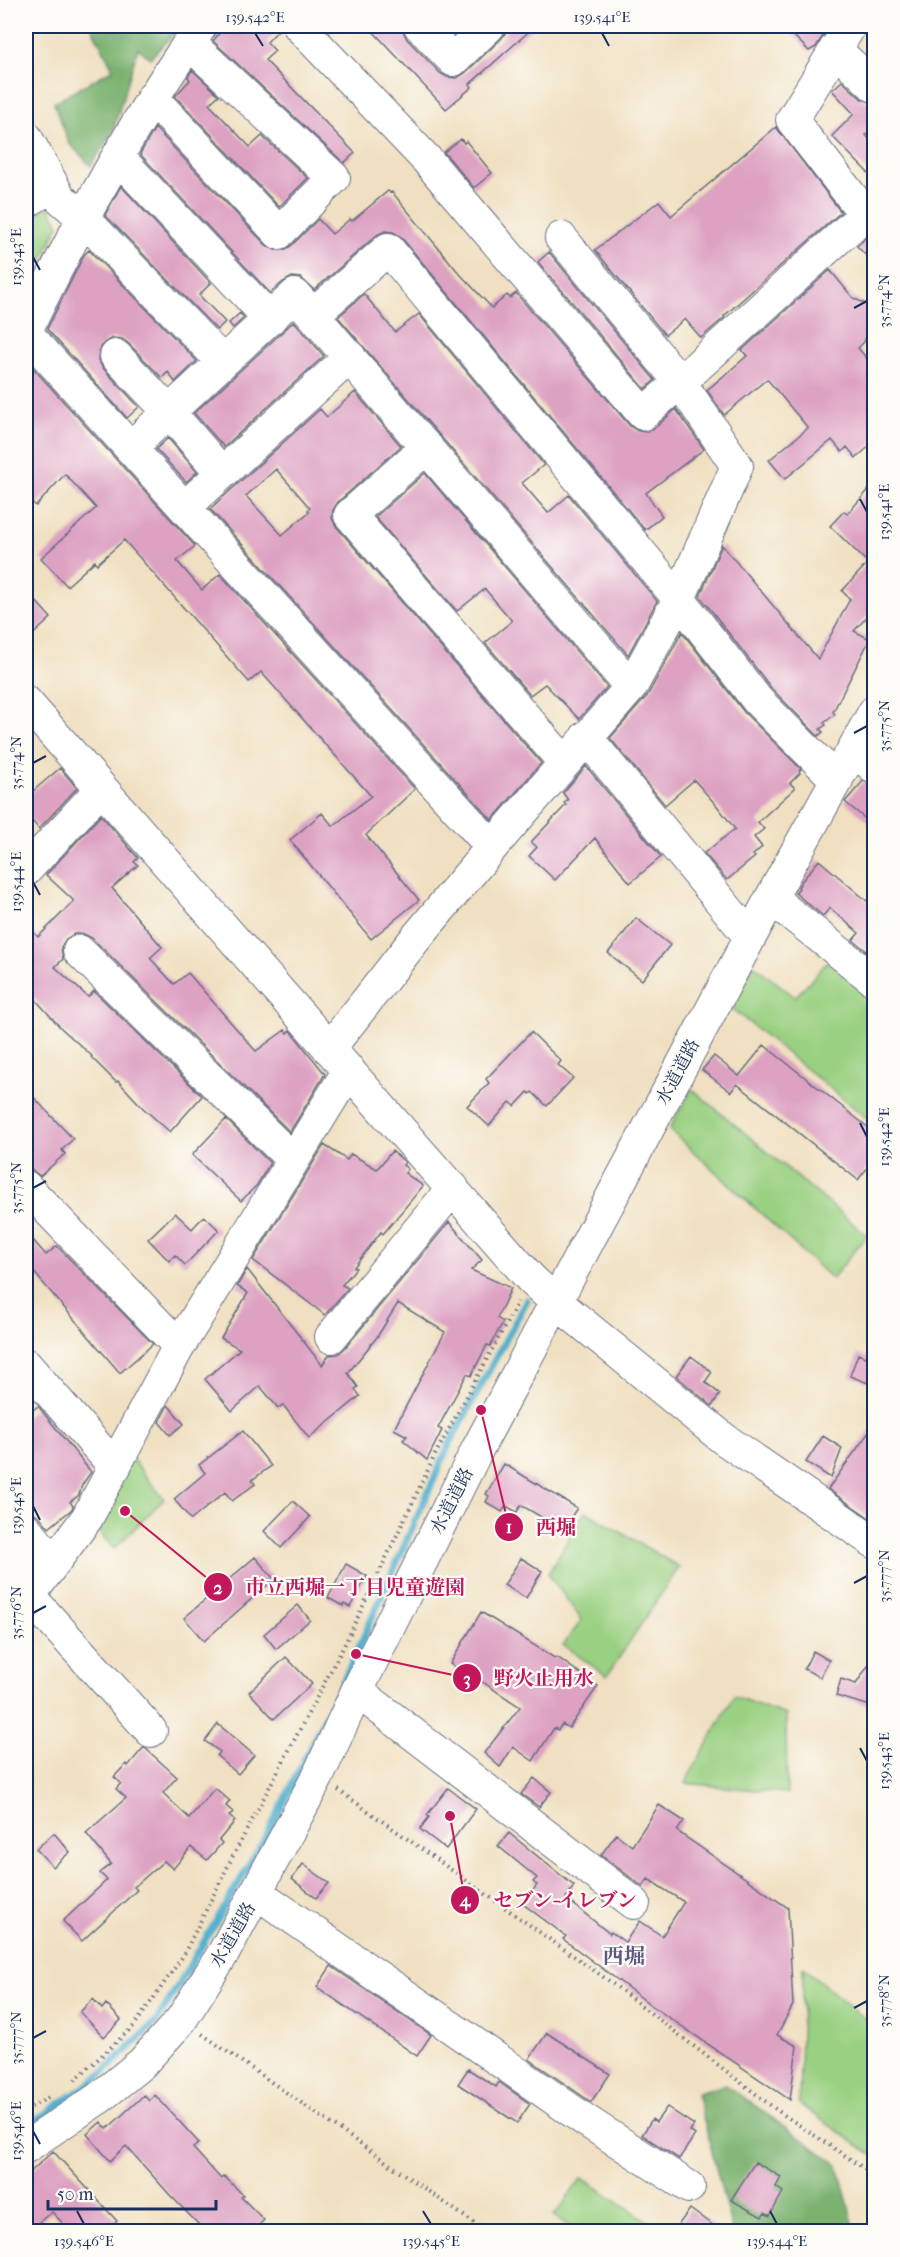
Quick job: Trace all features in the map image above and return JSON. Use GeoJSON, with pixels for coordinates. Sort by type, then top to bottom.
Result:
{"type":"FeatureCollection","features":[{"type":"Feature","properties":{"kind":"street"},"geometry":{"type":"LineString","coordinates":[[298,26],[427,160],[643,414],[865,214],[792,120],[845,32]]}},
{"type":"Feature","properties":{"kind":"street"},"geometry":{"type":"LineString","coordinates":[[420,26],[453,60],[489,26]]}},
{"type":"Feature","properties":{"kind":"street"},"geometry":{"type":"LineString","coordinates":[[845,32],[874,86]]}},
{"type":"Feature","properties":{"kind":"street"},"geometry":{"type":"LineString","coordinates":[[152,98],[279,233],[334,178],[195,34],[152,98],[83,218],[26,332],[492,847]]}},
{"type":"Feature","properties":{"kind":"street"},"geometry":{"type":"LineString","coordinates":[[26,141],[60,198],[83,218],[223,362]]}},
{"type":"Feature","properties":{"kind":"street"},"geometry":{"type":"LineString","coordinates":[[118,157],[270,319]]}},
{"type":"Feature","properties":{"kind":"street"},"geometry":{"type":"LineString","coordinates":[[26,202],[53,186]]}},
{"type":"Feature","properties":{"kind":"street"},"geometry":{"type":"LineString","coordinates":[[151,1731],[27,1598],[87,1518],[179,1346],[293,1160],[339,1060],[416,938],[564,762],[631,687],[679,599],[737,466],[680,382],[561,238]]}},
{"type":"Feature","properties":{"kind":"street"},"geometry":{"type":"LineString","coordinates":[[313,315],[388,249],[679,599],[758,701],[837,780]]}},
{"type":"Feature","properties":{"kind":"street"},"geometry":{"type":"LineString","coordinates":[[130,448],[295,296],[350,357],[631,687]]}},
{"type":"Feature","properties":{"kind":"street"},"geometry":{"type":"LineString","coordinates":[[116,357],[169,412],[222,473]]}},
{"type":"Feature","properties":{"kind":"street"},"geometry":{"type":"LineString","coordinates":[[185,507],[350,357]]}},
{"type":"Feature","properties":{"kind":"street"},"geometry":{"type":"LineString","coordinates":[[427,447],[350,515],[564,762]]}},
{"type":"Feature","properties":{"kind":"street"},"geometry":{"type":"LineString","coordinates":[[26,702],[531,1279],[724,1439],[874,1542]]}},
{"type":"Feature","properties":{"kind":"street","name":"水道道路"},"geometry":{"type":"LineString","coordinates":[[26,2147],[99,2098],[142,2063],[181,2020],[224,1952],[318,1776],[357,1691],[478,1448],[771,897],[837,780],[864,758],[874,712]]}},
{"type":"Feature","properties":{"kind":"street"},"geometry":{"type":"LineString","coordinates":[[586,737],[750,937]]}},
{"type":"Feature","properties":{"kind":"street"},"geometry":{"type":"LineString","coordinates":[[29,857],[101,789]]}},
{"type":"Feature","properties":{"kind":"street"},"geometry":{"type":"LineString","coordinates":[[771,897],[874,980]]}},
{"type":"Feature","properties":{"kind":"street"},"geometry":{"type":"LineString","coordinates":[[79,951],[293,1160]]}},
{"type":"Feature","properties":{"kind":"street"},"geometry":{"type":"LineString","coordinates":[[26,1187],[179,1346]]}},
{"type":"Feature","properties":{"kind":"street"},"geometry":{"type":"LineString","coordinates":[[331,1337],[453,1188]]}},
{"type":"Feature","properties":{"kind":"street"},"geometry":{"type":"LineString","coordinates":[[26,1365],[115,1467]]}},
{"type":"Feature","properties":{"kind":"street"},"geometry":{"type":"LineString","coordinates":[[26,1529],[53,1562]]}},
{"type":"Feature","properties":{"kind":"street"},"geometry":{"type":"LineString","coordinates":[[357,1691],[634,1904]]}},
{"type":"Feature","properties":{"kind":"street"},"geometry":{"type":"LineString","coordinates":[[256,1893],[588,2122],[689,2187]]}},
{"type":"Feature","properties":{"kind":"path"},"geometry":{"type":"LineString","coordinates":[[70,2084],[134,2026],[183,1956],[346,1642],[437,1451],[531,1279]]}},
{"type":"Feature","properties":{"kind":"path"},"geometry":{"type":"LineString","coordinates":[[318,1776],[609,1981],[778,2111],[874,2175]]}},
{"type":"Feature","properties":{"kind":"path"},"geometry":{"type":"LineString","coordinates":[[181,2020],[487,2232]]}},
{"type":"Feature","properties":{"kind":"path"},"geometry":{"type":"LineString","coordinates":[[26,2110],[52,2095]]}},
{"type":"Feature","properties":{"kind":"green space"},"geometry":{"type":"Polygon","coordinates":[[[91,26],[182,26],[150,58],[138,48],[113,131],[91,166],[69,143],[54,103],[113,69],[91,26]]]}},
{"type":"Feature","properties":{"kind":"green space"},"geometry":{"type":"Polygon","coordinates":[[[49,206],[59,225],[26,293],[26,220],[49,206]]]}},
{"type":"Feature","properties":{"kind":"green space"},"geometry":{"type":"Polygon","coordinates":[[[834,955],[874,991],[874,1124],[731,1008],[754,965],[795,997],[834,955]]]}},
{"type":"Feature","properties":{"kind":"green space"},"geometry":{"type":"Polygon","coordinates":[[[692,1089],[867,1235],[832,1279],[669,1129],[692,1089]]]}},
{"type":"Feature","properties":{"kind":"green space"},"geometry":{"type":"Polygon","coordinates":[[[128,1454],[164,1499],[114,1549],[90,1522],[128,1454]]]}},
{"type":"Feature","properties":{"kind":"green space"},"geometry":{"type":"Polygon","coordinates":[[[585,1511],[679,1567],[607,1676],[563,1645],[582,1620],[548,1574],[585,1511]]]}},
{"type":"Feature","properties":{"kind":"green space"},"geometry":{"type":"Polygon","coordinates":[[[734,1696],[786,1715],[787,1793],[685,1783],[734,1696]]]}},
{"type":"Feature","properties":{"kind":"green space"},"geometry":{"type":"Polygon","coordinates":[[[803,1967],[874,2026],[874,2156],[799,2104],[803,1967]]]}},
{"type":"Feature","properties":{"kind":"green space"},"geometry":{"type":"Polygon","coordinates":[[[726,2085],[838,2165],[855,2231],[732,2231],[697,2093],[726,2085]]]}},
{"type":"Feature","properties":{"kind":"green space"},"geometry":{"type":"Polygon","coordinates":[[[582,2178],[663,2231],[576,2231],[554,2216],[582,2178]]]}},
{"type":"Feature","properties":{"kind":"building"},"geometry":{"type":"Polygon","coordinates":[[[225,26],[282,26],[267,42],[275,51],[265,60],[355,153],[344,163],[213,41],[225,26]]]}},
{"type":"Feature","properties":{"kind":"building"},"geometry":{"type":"Polygon","coordinates":[[[368,26],[403,26],[407,39],[440,73],[447,77],[457,78],[501,39],[506,32],[506,26],[535,26],[470,84],[472,87],[446,109],[368,26]]]}},
{"type":"Feature","properties":{"kind":"building"},"geometry":{"type":"Polygon","coordinates":[[[445,26],[463,26],[454,35],[445,26]]]}},
{"type":"Feature","properties":{"kind":"building"},"geometry":{"type":"Polygon","coordinates":[[[784,26],[829,26],[816,47],[809,51],[784,26]]]}},
{"type":"Feature","properties":{"kind":"building"},"geometry":{"type":"Polygon","coordinates":[[[192,70],[219,95],[209,104],[250,147],[262,136],[308,178],[279,207],[175,96],[190,80],[188,77],[192,70]]]}},
{"type":"Feature","properties":{"kind":"building"},"geometry":{"type":"Polygon","coordinates":[[[842,81],[862,99],[874,103],[874,127],[866,135],[874,144],[874,179],[832,136],[854,114],[832,90],[842,81]]]}},
{"type":"Feature","properties":{"kind":"building"},"geometry":{"type":"Polygon","coordinates":[[[776,127],[841,212],[701,338],[685,319],[665,335],[595,250],[659,201],[671,216],[776,127]]]}},
{"type":"Feature","properties":{"kind":"building"},"geometry":{"type":"Polygon","coordinates":[[[155,128],[266,245],[275,250],[284,250],[291,246],[318,219],[332,234],[350,219],[352,221],[388,191],[392,192],[459,273],[492,308],[507,295],[510,298],[516,293],[630,426],[638,431],[647,432],[655,428],[676,409],[704,449],[646,493],[662,516],[645,530],[401,237],[393,232],[385,231],[377,235],[314,290],[301,278],[292,277],[270,293],[140,154],[155,128]]]}},
{"type":"Feature","properties":{"kind":"building"},"geometry":{"type":"Polygon","coordinates":[[[461,139],[464,143],[466,141],[492,173],[474,188],[444,152],[461,139]]]}},
{"type":"Feature","properties":{"kind":"building"},"geometry":{"type":"Polygon","coordinates":[[[121,186],[211,283],[199,295],[225,322],[217,330],[105,215],[121,186]]]}},
{"type":"Feature","properties":{"kind":"building"},"geometry":{"type":"Polygon","coordinates":[[[870,234],[874,239],[874,264],[857,246],[870,234]]]}},
{"type":"Feature","properties":{"kind":"building"},"geometry":{"type":"Polygon","coordinates":[[[89,250],[197,361],[175,382],[168,372],[162,378],[122,339],[112,338],[104,343],[99,351],[98,360],[139,407],[127,418],[47,329],[84,255],[89,250]]]}},
{"type":"Feature","properties":{"kind":"building"},"geometry":{"type":"Polygon","coordinates":[[[549,252],[655,380],[645,389],[538,262],[549,252]]]}},
{"type":"Feature","properties":{"kind":"building"},"geometry":{"type":"Polygon","coordinates":[[[830,270],[853,298],[874,308],[874,315],[864,342],[858,348],[874,367],[874,442],[856,458],[847,447],[842,452],[832,440],[785,479],[769,460],[808,428],[767,379],[724,415],[707,390],[747,356],[742,350],[830,270]]]}},
{"type":"Feature","properties":{"kind":"building"},"geometry":{"type":"Polygon","coordinates":[[[364,294],[395,332],[419,314],[544,465],[522,483],[548,513],[569,495],[657,601],[628,655],[338,317],[364,294]]]}},
{"type":"Feature","properties":{"kind":"building"},"geometry":{"type":"Polygon","coordinates":[[[240,313],[244,318],[233,328],[229,323],[240,313]]]}},
{"type":"Feature","properties":{"kind":"building"},"geometry":{"type":"Polygon","coordinates":[[[294,321],[324,356],[224,447],[194,413],[294,321]]]}},
{"type":"Feature","properties":{"kind":"building"},"geometry":{"type":"Polygon","coordinates":[[[29,368],[33,368],[195,546],[177,561],[202,590],[220,574],[415,789],[366,835],[419,900],[371,939],[290,840],[322,813],[333,826],[371,796],[261,672],[249,682],[124,540],[97,564],[95,561],[67,586],[41,558],[96,508],[65,474],[36,506],[26,497],[26,375],[29,368]]]}},
{"type":"Feature","properties":{"kind":"building"},"geometry":{"type":"Polygon","coordinates":[[[355,392],[401,446],[338,502],[333,510],[332,518],[336,526],[541,763],[492,820],[210,509],[320,409],[327,417],[355,392]],[[276,469],[246,496],[282,535],[309,512],[310,508],[276,469]]]}},
{"type":"Feature","properties":{"kind":"building"},"geometry":{"type":"Polygon","coordinates":[[[168,438],[197,472],[186,482],[156,449],[168,438]]]}},
{"type":"Feature","properties":{"kind":"building"},"geometry":{"type":"Polygon","coordinates":[[[425,473],[607,687],[579,719],[545,684],[530,695],[485,643],[512,621],[485,589],[457,611],[375,517],[425,473]]]}},
{"type":"Feature","properties":{"kind":"building"},"geometry":{"type":"Polygon","coordinates":[[[874,484],[874,552],[866,561],[830,526],[844,511],[847,514],[874,484]]]}},
{"type":"Feature","properties":{"kind":"building"},"geometry":{"type":"Polygon","coordinates":[[[722,545],[818,659],[850,599],[842,591],[874,556],[874,609],[854,631],[870,639],[833,712],[835,714],[824,723],[826,725],[820,729],[823,732],[818,736],[772,689],[700,596],[722,545]]]}},
{"type":"Feature","properties":{"kind":"building"},"geometry":{"type":"Polygon","coordinates":[[[26,590],[51,618],[26,641],[26,590]]]}},
{"type":"Feature","properties":{"kind":"building"},"geometry":{"type":"Polygon","coordinates":[[[682,632],[744,712],[801,769],[790,783],[795,788],[758,822],[764,829],[754,837],[762,847],[753,855],[755,857],[727,880],[704,853],[735,829],[718,807],[694,780],[665,805],[610,738],[647,696],[682,632]]]}},
{"type":"Feature","properties":{"kind":"building"},"geometry":{"type":"Polygon","coordinates":[[[586,766],[661,857],[630,883],[595,838],[555,880],[529,856],[537,847],[531,842],[566,805],[564,803],[568,800],[563,793],[586,766]]]}},
{"type":"Feature","properties":{"kind":"building"},"geometry":{"type":"Polygon","coordinates":[[[60,768],[77,788],[39,829],[26,814],[26,797],[60,768]]]}},
{"type":"Feature","properties":{"kind":"building"},"geometry":{"type":"Polygon","coordinates":[[[863,781],[874,784],[874,826],[845,802],[863,781]]]}},
{"type":"Feature","properties":{"kind":"building"},"geometry":{"type":"Polygon","coordinates":[[[101,815],[138,858],[134,862],[138,865],[112,888],[162,947],[150,958],[174,984],[188,973],[256,1051],[285,1030],[287,1033],[290,1030],[325,1074],[290,1132],[92,938],[84,934],[74,934],[66,939],[61,947],[63,959],[55,967],[88,997],[94,991],[202,1096],[170,1132],[61,1028],[26,989],[26,958],[31,953],[26,947],[26,925],[38,937],[74,901],[46,875],[101,815]]]}},
{"type":"Feature","properties":{"kind":"building"},"geometry":{"type":"Polygon","coordinates":[[[819,860],[874,907],[874,957],[853,940],[859,933],[830,908],[823,916],[795,893],[819,860]]]}},
{"type":"Feature","properties":{"kind":"building"},"geometry":{"type":"Polygon","coordinates":[[[636,918],[670,945],[642,980],[608,953],[636,918]]]}},
{"type":"Feature","properties":{"kind":"building"},"geometry":{"type":"Polygon","coordinates":[[[531,1032],[561,1061],[558,1065],[573,1078],[547,1106],[532,1092],[530,1094],[528,1092],[515,1106],[510,1102],[489,1126],[467,1106],[489,1083],[486,1079],[531,1032]]]}},
{"type":"Feature","properties":{"kind":"building"},"geometry":{"type":"Polygon","coordinates":[[[764,1045],[874,1132],[874,1159],[858,1180],[737,1084],[731,1092],[702,1070],[714,1056],[739,1076],[764,1045]]]}},
{"type":"Feature","properties":{"kind":"building"},"geometry":{"type":"Polygon","coordinates":[[[26,1089],[73,1139],[62,1150],[65,1154],[40,1176],[32,1170],[26,1170],[26,1089]]]}},
{"type":"Feature","properties":{"kind":"building"},"geometry":{"type":"Polygon","coordinates":[[[226,1119],[270,1163],[257,1185],[241,1201],[192,1155],[226,1119]]]}},
{"type":"Feature","properties":{"kind":"building"},"geometry":{"type":"Polygon","coordinates":[[[324,1145],[347,1160],[351,1154],[377,1169],[392,1151],[405,1162],[403,1165],[408,1169],[405,1173],[423,1186],[383,1234],[381,1232],[354,1267],[356,1268],[342,1285],[348,1288],[325,1315],[253,1260],[324,1145]]]}},
{"type":"Feature","properties":{"kind":"building"},"geometry":{"type":"Polygon","coordinates":[[[175,1213],[192,1229],[204,1216],[219,1230],[185,1265],[175,1255],[169,1261],[148,1239],[175,1213]]]}},
{"type":"Feature","properties":{"kind":"building"},"geometry":{"type":"Polygon","coordinates":[[[449,1222],[482,1260],[471,1270],[511,1288],[497,1318],[503,1322],[490,1346],[487,1345],[471,1376],[467,1374],[438,1428],[442,1430],[427,1460],[403,1440],[407,1436],[394,1429],[445,1332],[398,1303],[377,1337],[348,1373],[358,1387],[355,1389],[360,1396],[309,1438],[283,1405],[278,1408],[260,1386],[232,1411],[205,1379],[240,1349],[221,1338],[248,1293],[237,1286],[247,1269],[322,1365],[329,1355],[338,1354],[345,1348],[449,1222]]]}},
{"type":"Feature","properties":{"kind":"building"},"geometry":{"type":"Polygon","coordinates":[[[26,1232],[46,1255],[57,1246],[153,1344],[120,1373],[26,1263],[26,1232]]]}},
{"type":"Feature","properties":{"kind":"building"},"geometry":{"type":"Polygon","coordinates":[[[858,1354],[874,1360],[868,1383],[850,1376],[858,1354]]]}},
{"type":"Feature","properties":{"kind":"building"},"geometry":{"type":"Polygon","coordinates":[[[691,1356],[712,1372],[705,1382],[720,1394],[712,1406],[676,1376],[691,1356]]]}},
{"type":"Feature","properties":{"kind":"building"},"geometry":{"type":"Polygon","coordinates":[[[168,1405],[184,1424],[170,1435],[159,1422],[168,1405]]]}},
{"type":"Feature","properties":{"kind":"building"},"geometry":{"type":"Polygon","coordinates":[[[38,1406],[91,1472],[82,1485],[79,1495],[70,1502],[72,1509],[49,1528],[40,1517],[33,1512],[26,1511],[26,1416],[38,1406]]]}},
{"type":"Feature","properties":{"kind":"building"},"geometry":{"type":"Polygon","coordinates":[[[874,1425],[874,1521],[828,1489],[874,1425]]]}},
{"type":"Feature","properties":{"kind":"building"},"geometry":{"type":"Polygon","coordinates":[[[243,1431],[271,1466],[252,1480],[255,1484],[232,1501],[225,1492],[191,1520],[174,1499],[205,1473],[199,1465],[243,1431]]]}},
{"type":"Feature","properties":{"kind":"building"},"geometry":{"type":"Polygon","coordinates":[[[823,1436],[842,1448],[831,1478],[806,1462],[823,1436]]]}},
{"type":"Feature","properties":{"kind":"building"},"geometry":{"type":"Polygon","coordinates":[[[504,1464],[577,1508],[565,1526],[561,1523],[558,1527],[521,1505],[517,1512],[506,1506],[502,1512],[486,1502],[489,1496],[486,1494],[504,1464]]]}},
{"type":"Feature","properties":{"kind":"building"},"geometry":{"type":"Polygon","coordinates":[[[293,1501],[310,1517],[281,1548],[264,1531],[293,1501]]]}},
{"type":"Feature","properties":{"kind":"building"},"geometry":{"type":"Polygon","coordinates":[[[255,1557],[274,1579],[204,1641],[184,1618],[255,1557]]]}},
{"type":"Feature","properties":{"kind":"building"},"geometry":{"type":"Polygon","coordinates":[[[521,1558],[542,1571],[526,1598],[504,1585],[521,1558]]]}},
{"type":"Feature","properties":{"kind":"building"},"geometry":{"type":"Polygon","coordinates":[[[346,1564],[367,1576],[350,1607],[328,1598],[346,1564]]]}},
{"type":"Feature","properties":{"kind":"building"},"geometry":{"type":"Polygon","coordinates":[[[298,1605],[310,1620],[276,1649],[264,1634],[298,1605]]]}},
{"type":"Feature","properties":{"kind":"building"},"geometry":{"type":"Polygon","coordinates":[[[481,1612],[556,1659],[557,1657],[598,1686],[569,1728],[562,1724],[558,1730],[554,1728],[533,1761],[513,1747],[500,1767],[484,1753],[520,1707],[478,1679],[477,1681],[450,1664],[481,1612]]]}},
{"type":"Feature","properties":{"kind":"building"},"geometry":{"type":"Polygon","coordinates":[[[813,1651],[829,1660],[820,1677],[804,1669],[813,1651]]]}},
{"type":"Feature","properties":{"kind":"building"},"geometry":{"type":"Polygon","coordinates":[[[286,1657],[312,1684],[274,1719],[249,1692],[286,1657]]]}},
{"type":"Feature","properties":{"kind":"building"},"geometry":{"type":"Polygon","coordinates":[[[874,1657],[874,1707],[836,1696],[841,1679],[856,1684],[874,1657]]]}},
{"type":"Feature","properties":{"kind":"building"},"geometry":{"type":"Polygon","coordinates":[[[218,1724],[254,1755],[238,1774],[217,1756],[220,1752],[205,1741],[218,1724]]]}},
{"type":"Feature","properties":{"kind":"building"},"geometry":{"type":"Polygon","coordinates":[[[144,1747],[177,1777],[163,1793],[189,1818],[215,1788],[230,1801],[226,1806],[233,1812],[229,1816],[235,1821],[219,1840],[222,1843],[207,1860],[191,1847],[173,1869],[164,1861],[134,1887],[137,1890],[82,1941],[63,1921],[107,1880],[100,1873],[111,1864],[86,1833],[126,1798],[116,1789],[121,1783],[114,1777],[126,1764],[128,1766],[144,1747]]]}},
{"type":"Feature","properties":{"kind":"building"},"geometry":{"type":"Polygon","coordinates":[[[534,1778],[551,1792],[539,1807],[521,1794],[534,1778]]]}},
{"type":"Feature","properties":{"kind":"building"},"geometry":{"type":"Polygon","coordinates":[[[448,1788],[476,1809],[446,1849],[420,1829],[429,1817],[427,1815],[448,1788]]]}},
{"type":"Feature","properties":{"kind":"building"},"geometry":{"type":"Polygon","coordinates":[[[659,1805],[684,1821],[677,1831],[788,1908],[793,2005],[777,2035],[797,2046],[790,2100],[655,2008],[563,1939],[566,1936],[523,1904],[537,1885],[533,1882],[537,1878],[498,1846],[509,1833],[574,1886],[566,1898],[610,1934],[611,1932],[625,1942],[640,1921],[662,1936],[684,1902],[648,1879],[643,1887],[601,1855],[616,1834],[632,1846],[659,1805]]]}},
{"type":"Feature","properties":{"kind":"building"},"geometry":{"type":"Polygon","coordinates":[[[54,1833],[70,1852],[53,1867],[36,1849],[54,1833]]]}},
{"type":"Feature","properties":{"kind":"building"},"geometry":{"type":"Polygon","coordinates":[[[303,1864],[329,1883],[316,1898],[292,1879],[303,1864]]]}},
{"type":"Feature","properties":{"kind":"building"},"geometry":{"type":"Polygon","coordinates":[[[331,1966],[431,2035],[417,2056],[317,1987],[331,1966]]]}},
{"type":"Feature","properties":{"kind":"building"},"geometry":{"type":"Polygon","coordinates":[[[93,1999],[102,2009],[106,2004],[121,2020],[104,2037],[80,2012],[93,1999]]]}},
{"type":"Feature","properties":{"kind":"building"},"geometry":{"type":"Polygon","coordinates":[[[547,2033],[610,2074],[591,2102],[529,2059],[547,2033]]]}},
{"type":"Feature","properties":{"kind":"building"},"geometry":{"type":"Polygon","coordinates":[[[468,2069],[496,2087],[499,2082],[530,2104],[517,2123],[458,2084],[468,2069]]]}},
{"type":"Feature","properties":{"kind":"building"},"geometry":{"type":"Polygon","coordinates":[[[144,2095],[149,2101],[155,2095],[199,2143],[193,2148],[221,2179],[224,2176],[243,2195],[241,2197],[264,2220],[252,2232],[206,2232],[126,2146],[110,2161],[87,2134],[101,2122],[107,2129],[144,2095]]]}},
{"type":"Feature","properties":{"kind":"building"},"geometry":{"type":"Polygon","coordinates":[[[667,2107],[694,2125],[690,2131],[695,2135],[679,2159],[642,2135],[652,2119],[656,2122],[667,2107]]]}},
{"type":"Feature","properties":{"kind":"building"},"geometry":{"type":"Polygon","coordinates":[[[53,2151],[117,2221],[106,2232],[71,2232],[52,2212],[26,2232],[26,2176],[53,2151]]]}},
{"type":"Feature","properties":{"kind":"building"},"geometry":{"type":"Polygon","coordinates":[[[755,2162],[781,2177],[776,2187],[783,2192],[770,2216],[765,2213],[762,2217],[731,2200],[755,2162]]]}},
{"type":"Feature","properties":{"kind":"building"},"geometry":{"type":"Polygon","coordinates":[[[690,2209],[722,2232],[673,2232],[690,2209]]]}},
{"type":"Feature","properties":{"kind":"waterway"},"geometry":{"type":"LineString","coordinates":[[26,2127],[95,2080],[157,2021],[269,1832],[356,1654],[450,1443],[527,1300]]}},
{"type":"Feature","properties":{"kind":"place","name":"西堀"},"geometry":{"type":"Point","coordinates":[481,1410]}},
{"type":"Feature","properties":{"kind":"place","name":"市立西堀一丁目児童遊園"},"geometry":{"type":"Point","coordinates":[125,1511]}},
{"type":"Feature","properties":{"kind":"place","name":"野火止用水"},"geometry":{"type":"Point","coordinates":[356,1654]}},
{"type":"Feature","properties":{"kind":"place","name":"セブン-イレブン"},"geometry":{"type":"Point","coordinates":[450,1816]}},
{"type":"Feature","properties":{"kind":"district","name":"西堀"},"geometry":{"type":"Point","coordinates":[624,1956]}}]}
